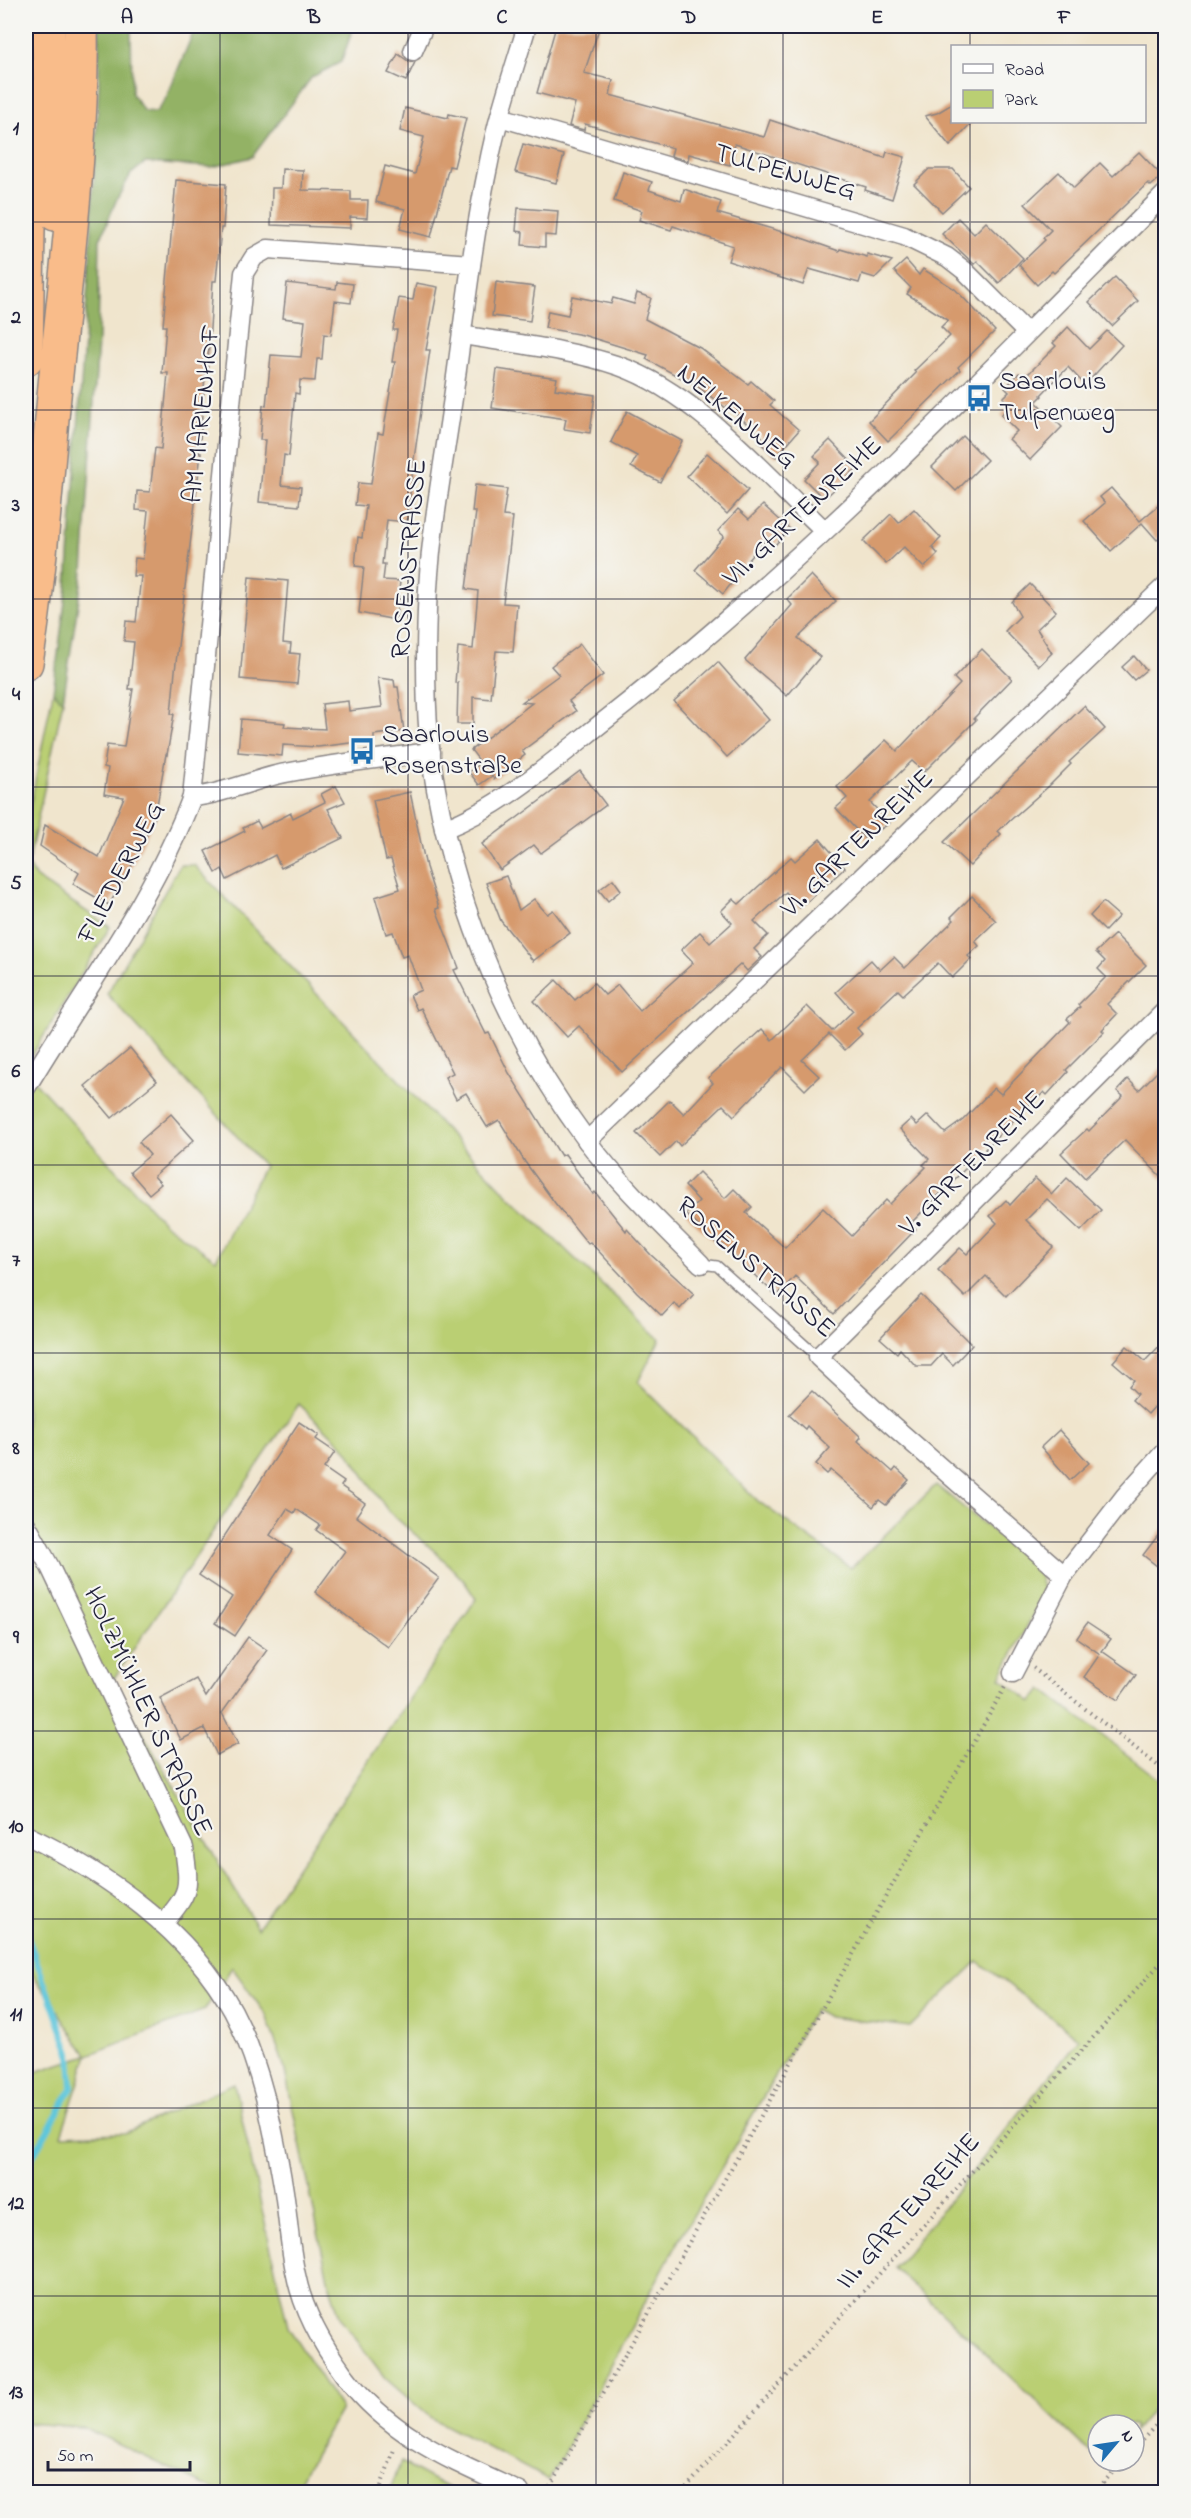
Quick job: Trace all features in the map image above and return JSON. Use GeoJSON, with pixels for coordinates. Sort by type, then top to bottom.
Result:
{"type":"FeatureCollection","features":[{"type":"Feature","properties":{"kind":"highway"},"geometry":{"type":"LineString","coordinates":[[48,26],[56,230],[50,434]]}},
{"type":"Feature","properties":{"kind":"highway"},"geometry":{"type":"LineString","coordinates":[[26,663],[43,520],[76,189],[82,86],[81,26]]}},
{"type":"Feature","properties":{"kind":"highway"},"geometry":{"type":"LineString","coordinates":[[26,135],[26,359]]}},
{"type":"Feature","properties":{"kind":"street"},"geometry":{"type":"LineString","coordinates":[[413,51],[424,26]]}},
{"type":"Feature","properties":{"kind":"street","name":"ROSENSTRASSE"},"geometry":{"type":"LineString","coordinates":[[526,26],[488,165],[471,264],[438,504],[427,606],[431,752],[444,829],[468,911],[489,967],[525,1043],[587,1141],[627,1190],[701,1264]]}},
{"type":"Feature","properties":{"kind":"street","name":"TULPENWEG"},"geometry":{"type":"LineString","coordinates":[[500,117],[904,236],[948,257],[1026,332]]}},
{"type":"Feature","properties":{"kind":"street","name":"VII. GARTENREIHE"},"geometry":{"type":"LineString","coordinates":[[444,829],[491,806],[630,700],[740,609],[824,530],[1166,193]]}},
{"type":"Feature","properties":{"kind":"street","name":"AM MARIENHOF"},"geometry":{"type":"LineString","coordinates":[[192,797],[244,273],[254,257],[268,249],[471,264]]}},
{"type":"Feature","properties":{"kind":"street","name":"NELKENWEG"},"geometry":{"type":"LineString","coordinates":[[462,335],[587,356],[621,367],[652,382],[684,400],[824,530]]}},
{"type":"Feature","properties":{"kind":"street","name":"VI. GARTENREIHE"},"geometry":{"type":"LineString","coordinates":[[587,1141],[1166,585]]}},
{"type":"Feature","properties":{"kind":"street","name":"FLIEDERWEG"},"geometry":{"type":"LineString","coordinates":[[26,1088],[102,969],[159,871],[179,832],[192,797],[217,793],[275,775],[431,752]]}},
{"type":"Feature","properties":{"kind":"street","name":"V. GARTENREIHE"},"geometry":{"type":"LineString","coordinates":[[818,1357],[1166,1010]]}},
{"type":"Feature","properties":{"kind":"street","name":"ROSENSTRASSE"},"geometry":{"type":"LineString","coordinates":[[818,1357],[885,1419],[1064,1575]]}},
{"type":"Feature","properties":{"kind":"street"},"geometry":{"type":"LineString","coordinates":[[1017,1666],[1064,1575],[1125,1496],[1166,1450]]}},
{"type":"Feature","properties":{"kind":"street","name":"HOLZMÜHLER STRASSE"},"geometry":{"type":"LineString","coordinates":[[26,1524],[50,1567],[148,1768],[184,1848],[189,1881],[182,1901],[163,1924]]}},
{"type":"Feature","properties":{"kind":"street"},"geometry":{"type":"LineString","coordinates":[[26,1835],[109,1882],[163,1924],[202,1964],[233,2012],[253,2060],[272,2126],[296,2275],[305,2308],[345,2376],[371,2406],[400,2432],[520,2493]]}},
{"type":"Feature","properties":{"kind":"lane","name":"ROSENSTRASSE"},"geometry":{"type":"LineString","coordinates":[[701,1264],[717,1266],[818,1357]]}},
{"type":"Feature","properties":{"kind":"path"},"geometry":{"type":"LineString","coordinates":[[547,2493],[1017,1666],[1166,1772]]}},
{"type":"Feature","properties":{"kind":"path","name":"III. GARTENREIHE"},"geometry":{"type":"LineString","coordinates":[[682,2493],[1166,1957]]}},
{"type":"Feature","properties":{"kind":"path"},"geometry":{"type":"LineString","coordinates":[[1146,2436],[1166,2414]]}},
{"type":"Feature","properties":{"kind":"path"},"geometry":{"type":"LineString","coordinates":[[379,2493],[400,2432]]}},
{"type":"Feature","properties":{"kind":"path"},"geometry":{"type":"LineString","coordinates":[[1095,2493],[1112,2473]]}},
{"type":"Feature","properties":{"kind":"green space"},"geometry":{"type":"Polygon","coordinates":[[[99,26],[131,26],[132,94],[144,111],[156,112],[166,98],[196,26],[354,26],[341,62],[312,77],[252,157],[212,167],[145,163],[131,174],[116,201],[100,240],[98,341],[83,572],[63,701],[53,692],[67,586],[90,255],[99,84],[99,26]]]}},
{"type":"Feature","properties":{"kind":"green space"},"geometry":{"type":"Polygon","coordinates":[[[53,692],[63,701],[28,864],[36,878],[110,927],[26,1065],[26,826],[53,692]]]}},
{"type":"Feature","properties":{"kind":"green space"},"geometry":{"type":"Polygon","coordinates":[[[180,865],[194,865],[511,1198],[660,1339],[638,1382],[758,1501],[851,1568],[936,1485],[1037,1567],[1043,1588],[1039,1603],[1000,1678],[1032,1702],[1042,1689],[1165,1784],[1165,2394],[1146,2417],[1146,2413],[1086,2413],[1086,2449],[895,2268],[1079,2039],[978,1961],[910,2027],[829,2017],[815,2009],[677,2243],[549,2480],[431,2418],[385,2378],[341,2319],[328,2280],[284,2066],[266,2015],[232,1967],[205,2010],[88,2055],[61,2135],[125,2133],[234,2083],[288,2327],[341,2409],[293,2492],[219,2492],[83,2427],[26,2423],[26,2075],[87,2055],[26,1964],[26,1072],[163,1222],[216,1260],[264,1166],[107,994],[180,865]],[[299,1404],[112,1681],[257,1928],[476,1599],[464,1581],[440,1556],[388,1511],[346,1449],[299,1404]]]}},
{"type":"Feature","properties":{"kind":"green space"},"geometry":{"type":"Polygon","coordinates":[[[401,2462],[456,2492],[389,2492],[401,2462]]]}},
{"type":"Feature","properties":{"kind":"building"},"geometry":{"type":"Polygon","coordinates":[[[556,26],[600,26],[584,73],[613,80],[610,95],[764,137],[770,120],[885,158],[887,152],[905,157],[892,199],[865,190],[866,187],[735,144],[730,165],[689,154],[688,161],[671,156],[673,148],[585,124],[584,130],[569,126],[575,103],[537,93],[556,26]]]}},
{"type":"Feature","properties":{"kind":"building"},"geometry":{"type":"Polygon","coordinates":[[[398,54],[408,61],[415,62],[406,81],[388,73],[398,54]]]}},
{"type":"Feature","properties":{"kind":"building"},"geometry":{"type":"Polygon","coordinates":[[[951,105],[951,123],[971,123],[950,146],[925,116],[937,113],[951,105]]]}},
{"type":"Feature","properties":{"kind":"building"},"geometry":{"type":"Polygon","coordinates":[[[405,108],[448,118],[449,114],[466,118],[454,167],[449,166],[431,237],[400,229],[405,209],[376,202],[385,166],[415,174],[424,137],[400,131],[405,108]]]}},
{"type":"Feature","properties":{"kind":"building"},"geometry":{"type":"Polygon","coordinates":[[[523,144],[564,155],[556,183],[515,172],[523,144]]]}},
{"type":"Feature","properties":{"kind":"building"},"geometry":{"type":"Polygon","coordinates":[[[1139,152],[1162,176],[1151,186],[1148,183],[1054,273],[1052,271],[1037,285],[1019,265],[1045,240],[1043,238],[1051,230],[1025,204],[1059,172],[1074,188],[1100,163],[1113,176],[1139,152]]]}},
{"type":"Feature","properties":{"kind":"building"},"geometry":{"type":"Polygon","coordinates":[[[282,169],[303,170],[302,190],[351,191],[351,200],[368,200],[367,218],[350,217],[350,228],[271,225],[272,188],[281,188],[282,169]]]}},
{"type":"Feature","properties":{"kind":"building"},"geometry":{"type":"Polygon","coordinates":[[[929,169],[953,169],[969,187],[942,212],[914,184],[929,169]]]}},
{"type":"Feature","properties":{"kind":"building"},"geometry":{"type":"Polygon","coordinates":[[[623,172],[652,182],[649,190],[681,201],[684,189],[721,202],[717,213],[839,251],[840,249],[867,257],[867,254],[892,261],[875,278],[862,274],[859,283],[809,269],[803,285],[728,261],[733,246],[673,226],[671,230],[639,220],[642,211],[614,201],[623,172]]]}},
{"type":"Feature","properties":{"kind":"building"},"geometry":{"type":"Polygon","coordinates":[[[176,180],[226,184],[223,228],[221,228],[216,281],[213,281],[199,453],[201,453],[175,671],[171,714],[174,714],[155,817],[135,860],[109,905],[73,884],[79,873],[40,846],[45,825],[99,857],[124,797],[104,794],[108,768],[104,767],[107,745],[124,747],[133,689],[129,689],[134,642],[124,641],[126,621],[136,622],[141,576],[133,576],[135,558],[143,559],[148,511],[136,510],[137,491],[150,492],[155,448],[161,449],[168,373],[162,373],[166,326],[163,326],[176,180]]]}},
{"type":"Feature","properties":{"kind":"building"},"geometry":{"type":"Polygon","coordinates":[[[518,208],[558,211],[556,236],[545,235],[545,247],[522,245],[523,232],[516,231],[518,208]]]}},
{"type":"Feature","properties":{"kind":"building"},"geometry":{"type":"Polygon","coordinates":[[[958,218],[974,234],[986,222],[1023,258],[999,283],[977,261],[974,264],[942,234],[958,218]]]}},
{"type":"Feature","properties":{"kind":"building"},"geometry":{"type":"Polygon","coordinates":[[[906,260],[919,275],[923,269],[955,289],[995,331],[958,367],[960,370],[888,441],[869,421],[916,373],[914,371],[950,336],[941,327],[948,320],[907,294],[911,288],[894,271],[906,260]]]}},
{"type":"Feature","properties":{"kind":"building"},"geometry":{"type":"Polygon","coordinates":[[[1115,277],[1138,301],[1112,326],[1089,302],[1115,277]]]}},
{"type":"Feature","properties":{"kind":"building"},"geometry":{"type":"Polygon","coordinates":[[[337,282],[353,284],[351,303],[335,301],[331,335],[324,334],[322,359],[317,359],[315,381],[300,380],[299,394],[295,393],[289,456],[284,455],[281,485],[301,487],[299,506],[259,502],[265,440],[260,440],[271,355],[301,357],[305,321],[283,318],[287,283],[336,289],[337,282]]]}},
{"type":"Feature","properties":{"kind":"building"},"geometry":{"type":"Polygon","coordinates":[[[496,282],[535,287],[530,321],[492,316],[496,282]]]}},
{"type":"Feature","properties":{"kind":"building"},"geometry":{"type":"Polygon","coordinates":[[[416,283],[438,287],[426,350],[430,350],[407,522],[387,520],[382,564],[385,564],[383,580],[400,581],[396,620],[359,613],[364,567],[355,566],[358,537],[362,538],[366,506],[355,505],[358,483],[371,484],[378,433],[383,434],[395,362],[392,362],[397,330],[393,330],[399,298],[413,300],[416,283]]]}},
{"type":"Feature","properties":{"kind":"building"},"geometry":{"type":"Polygon","coordinates":[[[637,293],[651,298],[645,319],[700,348],[748,384],[751,381],[774,401],[770,405],[799,430],[776,457],[759,442],[762,437],[727,406],[726,408],[682,375],[681,378],[646,359],[648,355],[583,335],[545,328],[548,311],[568,315],[572,296],[611,304],[613,298],[634,304],[637,293]]]}},
{"type":"Feature","properties":{"kind":"building"},"geometry":{"type":"Polygon","coordinates":[[[1068,327],[1089,349],[1107,331],[1122,345],[1085,385],[1068,367],[1041,395],[1036,402],[1062,427],[1030,460],[1009,439],[1017,431],[1001,415],[1011,405],[1003,398],[1009,392],[1005,388],[1019,373],[1024,378],[1056,346],[1053,343],[1068,327]]]}},
{"type":"Feature","properties":{"kind":"building"},"geometry":{"type":"Polygon","coordinates":[[[497,369],[557,378],[555,389],[595,395],[590,433],[564,429],[566,419],[492,408],[497,369]]]}},
{"type":"Feature","properties":{"kind":"building"},"geometry":{"type":"Polygon","coordinates":[[[627,411],[682,441],[660,482],[631,467],[637,456],[611,442],[627,411]]]}},
{"type":"Feature","properties":{"kind":"building"},"geometry":{"type":"Polygon","coordinates":[[[963,436],[987,460],[956,491],[932,467],[963,436]]]}},
{"type":"Feature","properties":{"kind":"building"},"geometry":{"type":"Polygon","coordinates":[[[830,440],[857,468],[824,499],[804,479],[820,462],[814,456],[830,440]]]}},
{"type":"Feature","properties":{"kind":"building"},"geometry":{"type":"Polygon","coordinates":[[[707,453],[748,490],[727,514],[687,476],[707,453]]]}},
{"type":"Feature","properties":{"kind":"building"},"geometry":{"type":"Polygon","coordinates":[[[475,485],[507,489],[503,516],[513,517],[503,603],[517,604],[513,652],[496,651],[491,699],[473,697],[473,724],[457,724],[458,683],[455,683],[458,647],[473,649],[478,591],[466,589],[476,512],[472,512],[475,485]]]}},
{"type":"Feature","properties":{"kind":"building"},"geometry":{"type":"Polygon","coordinates":[[[1111,488],[1140,521],[1166,499],[1166,532],[1157,540],[1142,523],[1111,551],[1084,521],[1105,503],[1100,497],[1111,488]]]}},
{"type":"Feature","properties":{"kind":"building"},"geometry":{"type":"Polygon","coordinates":[[[763,505],[790,529],[774,546],[766,539],[733,577],[735,579],[723,594],[695,570],[724,536],[718,531],[738,509],[749,519],[763,505]]]}},
{"type":"Feature","properties":{"kind":"building"},"geometry":{"type":"Polygon","coordinates":[[[914,509],[941,538],[932,547],[938,554],[924,568],[904,547],[886,564],[863,541],[891,514],[899,523],[914,509]]]}},
{"type":"Feature","properties":{"kind":"building"},"geometry":{"type":"Polygon","coordinates":[[[811,575],[836,601],[798,638],[820,657],[787,696],[745,660],[792,605],[787,599],[811,575]]]}},
{"type":"Feature","properties":{"kind":"building"},"geometry":{"type":"Polygon","coordinates":[[[249,577],[288,581],[283,643],[291,644],[290,653],[300,654],[297,684],[240,679],[249,577]]]}},
{"type":"Feature","properties":{"kind":"building"},"geometry":{"type":"Polygon","coordinates":[[[1030,584],[1056,611],[1037,629],[1052,653],[1039,666],[1005,631],[1020,616],[1012,602],[1030,584]]]}},
{"type":"Feature","properties":{"kind":"building"},"geometry":{"type":"Polygon","coordinates":[[[580,644],[603,675],[569,701],[576,711],[522,751],[525,755],[494,779],[492,776],[479,785],[469,772],[481,763],[471,750],[532,703],[522,702],[559,675],[551,666],[580,644]]]}},
{"type":"Feature","properties":{"kind":"building"},"geometry":{"type":"Polygon","coordinates":[[[982,649],[1012,679],[974,718],[976,720],[924,772],[912,761],[870,802],[890,823],[865,839],[836,808],[847,798],[837,787],[886,740],[897,751],[960,684],[954,678],[982,649]]]}},
{"type":"Feature","properties":{"kind":"building"},"geometry":{"type":"Polygon","coordinates":[[[1134,656],[1146,670],[1134,680],[1122,667],[1134,656]]]}},
{"type":"Feature","properties":{"kind":"building"},"geometry":{"type":"Polygon","coordinates":[[[718,662],[769,720],[727,757],[674,701],[718,662]]]}},
{"type":"Feature","properties":{"kind":"building"},"geometry":{"type":"Polygon","coordinates":[[[378,678],[394,680],[395,687],[398,687],[404,731],[374,735],[374,740],[318,747],[283,745],[282,756],[238,752],[241,719],[285,723],[284,727],[325,729],[322,704],[348,701],[349,711],[382,707],[378,678]]]}},
{"type":"Feature","properties":{"kind":"building"},"geometry":{"type":"Polygon","coordinates":[[[1084,706],[1105,729],[1069,762],[1071,764],[1049,786],[998,831],[1001,834],[970,866],[944,842],[1084,706]]]}},
{"type":"Feature","properties":{"kind":"building"},"geometry":{"type":"Polygon","coordinates":[[[580,771],[606,805],[541,853],[534,845],[500,870],[482,844],[580,771]]]}},
{"type":"Feature","properties":{"kind":"building"},"geometry":{"type":"Polygon","coordinates":[[[336,786],[345,802],[328,809],[343,838],[281,868],[275,855],[227,880],[222,869],[216,873],[205,851],[245,831],[243,828],[257,821],[261,828],[291,813],[293,818],[325,802],[321,794],[336,786]]]}},
{"type":"Feature","properties":{"kind":"building"},"geometry":{"type":"Polygon","coordinates":[[[410,792],[426,867],[439,908],[436,909],[459,968],[454,970],[486,1034],[489,1033],[509,1073],[561,1156],[565,1154],[593,1194],[595,1192],[626,1231],[627,1229],[651,1255],[694,1294],[680,1309],[674,1303],[662,1316],[590,1242],[588,1244],[525,1162],[499,1120],[487,1127],[466,1093],[456,1099],[445,1077],[453,1073],[421,1008],[417,1010],[410,995],[421,990],[408,955],[402,957],[393,932],[386,934],[375,897],[400,889],[391,859],[386,860],[373,800],[410,792]]]}},
{"type":"Feature","properties":{"kind":"building"},"geometry":{"type":"Polygon","coordinates":[[[820,839],[845,868],[800,908],[786,892],[754,921],[768,935],[754,949],[762,957],[747,971],[741,964],[622,1072],[579,1026],[567,1037],[534,1001],[556,980],[575,1000],[594,983],[605,995],[618,985],[640,1011],[693,963],[681,950],[700,932],[710,943],[732,923],[721,911],[733,899],[739,904],[791,857],[795,861],[820,839]]]}},
{"type":"Feature","properties":{"kind":"building"},"geometry":{"type":"Polygon","coordinates":[[[506,876],[519,910],[534,899],[547,914],[553,910],[570,933],[533,961],[501,921],[486,883],[506,876]]]}},
{"type":"Feature","properties":{"kind":"building"},"geometry":{"type":"Polygon","coordinates":[[[613,879],[621,890],[608,901],[599,890],[613,879]]]}},
{"type":"Feature","properties":{"kind":"building"},"geometry":{"type":"Polygon","coordinates":[[[972,896],[996,921],[975,941],[979,946],[968,956],[971,959],[952,978],[938,963],[903,995],[898,990],[857,1028],[862,1034],[845,1050],[829,1034],[802,1060],[819,1076],[805,1090],[782,1067],[734,1116],[723,1105],[680,1146],[676,1141],[660,1157],[636,1133],[670,1100],[684,1114],[713,1083],[708,1078],[762,1029],[772,1040],[807,1006],[832,1031],[853,1011],[836,992],[871,960],[880,970],[894,957],[905,968],[954,920],[951,917],[972,896]]]}},
{"type":"Feature","properties":{"kind":"building"},"geometry":{"type":"Polygon","coordinates":[[[1103,902],[1119,916],[1105,931],[1090,916],[1103,902]]]}},
{"type":"Feature","properties":{"kind":"building"},"geometry":{"type":"Polygon","coordinates":[[[1115,934],[1146,965],[1107,1004],[1117,1014],[1102,1030],[1104,1032],[1066,1070],[1068,1072],[1047,1095],[1044,1092],[1032,1102],[985,1149],[988,1152],[974,1166],[971,1163],[910,1224],[916,1229],[834,1314],[795,1276],[777,1296],[686,1214],[699,1201],[685,1186],[699,1172],[725,1198],[734,1189],[752,1207],[746,1213],[785,1248],[823,1208],[852,1236],[886,1200],[890,1204],[926,1167],[923,1165],[929,1159],[900,1129],[911,1119],[917,1125],[928,1115],[945,1133],[963,1120],[994,1088],[1001,1094],[1070,1022],[1067,1019],[1080,1007],[1078,1005],[1106,977],[1098,969],[1105,961],[1096,952],[1115,934]]]}},
{"type":"Feature","properties":{"kind":"building"},"geometry":{"type":"Polygon","coordinates":[[[130,1048],[157,1081],[112,1118],[85,1086],[130,1048]]]}},
{"type":"Feature","properties":{"kind":"building"},"geometry":{"type":"Polygon","coordinates":[[[1166,1063],[1166,1182],[1125,1140],[1085,1178],[1061,1153],[1087,1129],[1089,1131],[1123,1096],[1117,1091],[1128,1079],[1139,1090],[1166,1063]]]}},
{"type":"Feature","properties":{"kind":"building"},"geometry":{"type":"Polygon","coordinates":[[[171,1114],[194,1140],[154,1176],[161,1184],[149,1194],[130,1172],[150,1155],[139,1142],[171,1114]]]}},
{"type":"Feature","properties":{"kind":"building"},"geometry":{"type":"Polygon","coordinates":[[[1035,1178],[1052,1194],[1067,1178],[1101,1210],[1081,1231],[1047,1199],[1026,1220],[1053,1247],[1006,1296],[986,1276],[965,1297],[938,1270],[960,1248],[967,1254],[997,1223],[990,1216],[1006,1200],[1010,1205],[1035,1178]]]}},
{"type":"Feature","properties":{"kind":"building"},"geometry":{"type":"Polygon","coordinates":[[[921,1295],[972,1345],[953,1365],[942,1354],[931,1366],[916,1366],[900,1349],[897,1353],[880,1338],[921,1295]]]}},
{"type":"Feature","properties":{"kind":"building"},"geometry":{"type":"Polygon","coordinates":[[[1166,1339],[1166,1394],[1148,1414],[1132,1400],[1137,1394],[1129,1386],[1134,1380],[1113,1362],[1127,1346],[1145,1361],[1166,1339]]]}},
{"type":"Feature","properties":{"kind":"building"},"geometry":{"type":"Polygon","coordinates":[[[812,1391],[861,1437],[858,1441],[893,1472],[896,1468],[909,1480],[886,1505],[879,1500],[873,1507],[831,1470],[827,1474],[816,1464],[830,1448],[807,1426],[805,1429],[789,1415],[812,1391]]]}},
{"type":"Feature","properties":{"kind":"building"},"geometry":{"type":"Polygon","coordinates":[[[299,1422],[319,1435],[316,1439],[335,1452],[324,1468],[344,1482],[341,1486],[365,1503],[356,1516],[439,1578],[388,1647],[315,1592],[345,1551],[316,1530],[320,1525],[296,1509],[294,1513],[287,1509],[270,1535],[292,1550],[235,1636],[215,1623],[232,1597],[199,1575],[299,1422]]]}},
{"type":"Feature","properties":{"kind":"building"},"geometry":{"type":"Polygon","coordinates":[[[1059,1430],[1089,1463],[1070,1480],[1041,1447],[1059,1430]]]}},
{"type":"Feature","properties":{"kind":"building"},"geometry":{"type":"Polygon","coordinates":[[[1166,1525],[1166,1573],[1143,1555],[1166,1525]]]}},
{"type":"Feature","properties":{"kind":"building"},"geometry":{"type":"Polygon","coordinates":[[[1087,1623],[1111,1639],[1102,1651],[1136,1675],[1118,1700],[1084,1677],[1100,1654],[1077,1638],[1087,1623]]]}},
{"type":"Feature","properties":{"kind":"building"},"geometry":{"type":"Polygon","coordinates":[[[248,1637],[267,1650],[222,1713],[238,1744],[217,1755],[204,1728],[181,1740],[160,1698],[196,1679],[206,1697],[248,1637]]]}},
{"type":"Feature","properties":{"kind":"waterway"},"geometry":{"type":"LineString","coordinates":[[26,1932],[70,2053],[72,2088],[26,2168]]}},
{"type":"Feature","properties":{"kind":"place","name":"Saarlouis Tulpenweg"},"geometry":{"type":"Point","coordinates":[979,398]}},
{"type":"Feature","properties":{"kind":"place","name":"Saarlouis Rosenstraße"},"geometry":{"type":"Point","coordinates":[362,751]}}]}
